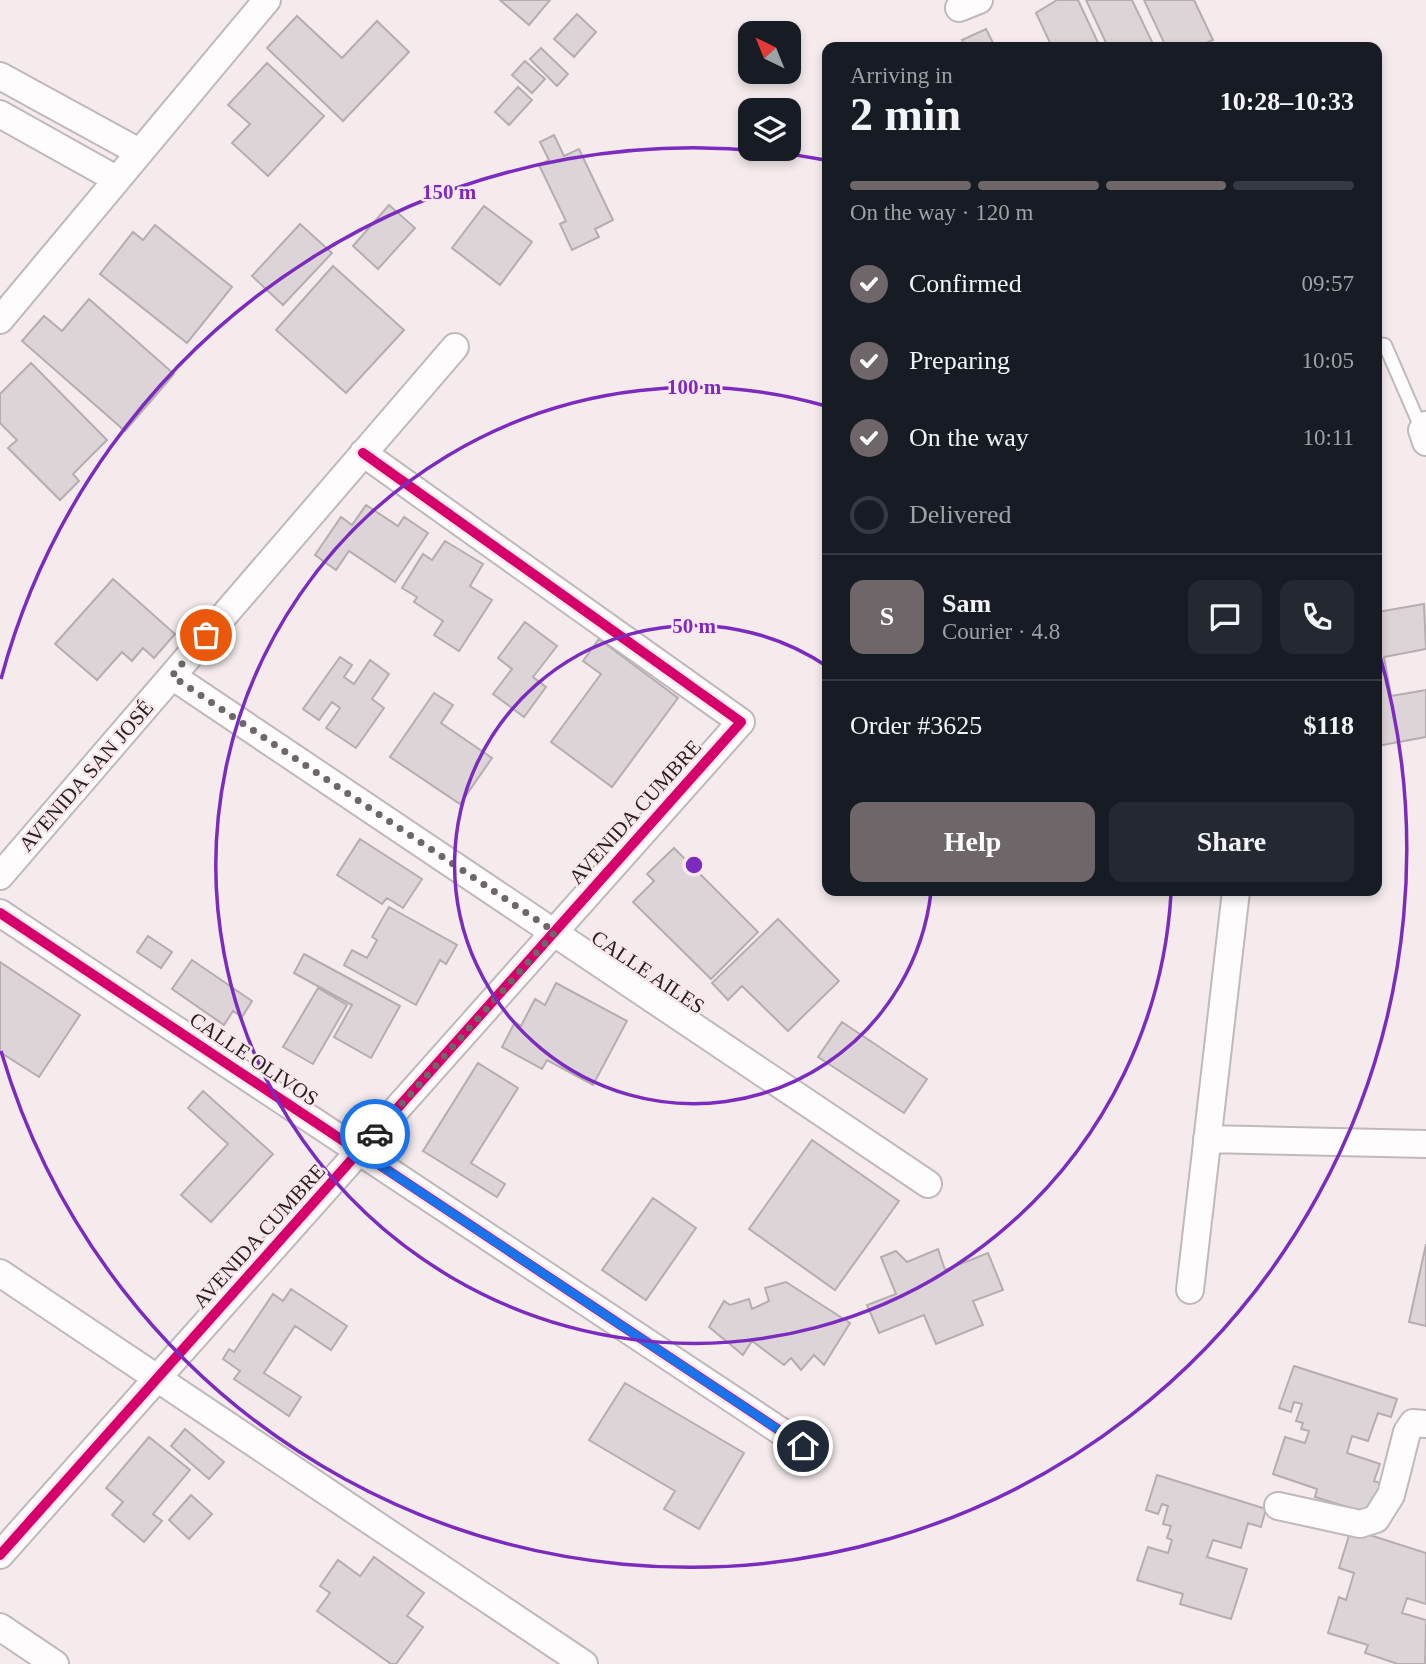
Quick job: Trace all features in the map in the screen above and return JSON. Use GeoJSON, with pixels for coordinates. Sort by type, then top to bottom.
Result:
{"type":"FeatureCollection","features":[{"type":"Feature","properties":{"kind":"street"},"geometry":{"type":"LineString","coordinates":[[0,320],[267,0]]}},
{"type":"Feature","properties":{"kind":"street"},"geometry":{"type":"LineString","coordinates":[[0,76],[139,152]]}},
{"type":"Feature","properties":{"kind":"street"},"geometry":{"type":"LineString","coordinates":[[0,114],[116,179]]}},
{"type":"Feature","properties":{"kind":"street"},"geometry":{"type":"LineString","coordinates":[[363,453],[455,347]]}},
{"type":"Feature","properties":{"kind":"street","name":"AVENIDA SAN JOSÉ"},"geometry":{"type":"LineString","coordinates":[[0,876],[363,453]]}},
{"type":"Feature","properties":{"kind":"street","name":"AVENIDA CUMBRE"},"geometry":{"type":"LineString","coordinates":[[0,1555],[741,722],[363,453]]}},
{"type":"Feature","properties":{"kind":"street","name":"CALLE AILES"},"geometry":{"type":"LineString","coordinates":[[172,676],[928,1184]]}},
{"type":"Feature","properties":{"kind":"street"},"geometry":{"type":"LineString","coordinates":[[1190,1290],[1235,896]]}},
{"type":"Feature","properties":{"kind":"street","name":"CALLE OLIVOS"},"geometry":{"type":"LineString","coordinates":[[0,913],[803,1446]]}},
{"type":"Feature","properties":{"kind":"street"},"geometry":{"type":"LineString","coordinates":[[1208,1139],[1426,1144]]}},
{"type":"Feature","properties":{"kind":"street"},"geometry":{"type":"LineString","coordinates":[[0,1273],[584,1664]]}},
{"type":"Feature","properties":{"kind":"street"},"geometry":{"type":"LineString","coordinates":[[1278,1506],[1360,1524],[1376,1518],[1391,1495],[1407,1432],[1413,1423],[1426,1424]]}},
{"type":"Feature","properties":{"kind":"street"},"geometry":{"type":"LineString","coordinates":[[0,1627],[55,1664]]}},
{"type":"Feature","properties":{"kind":"lane"},"geometry":{"type":"LineString","coordinates":[[1382,345],[1385,345],[1425,433]]}},
{"type":"Feature","properties":{"kind":"building"},"geometry":{"type":"Polygon","coordinates":[[[500,0],[550,0],[529,25],[500,0]]]}},
{"type":"Feature","properties":{"kind":"building"},"geometry":{"type":"Polygon","coordinates":[[[1057,0],[1078,0],[1098,42],[1050,42],[1036,13],[1057,0]]]}},
{"type":"Feature","properties":{"kind":"building"},"geometry":{"type":"Polygon","coordinates":[[[1086,0],[1132,0],[1152,42],[1106,42],[1086,0]]]}},
{"type":"Feature","properties":{"kind":"building"},"geometry":{"type":"Polygon","coordinates":[[[1144,0],[1194,0],[1213,40],[1164,42],[1144,0]]]}},
{"type":"Feature","properties":{"kind":"building"},"geometry":{"type":"Polygon","coordinates":[[[577,14],[596,32],[574,57],[554,39],[577,14]]]}},
{"type":"Feature","properties":{"kind":"building"},"geometry":{"type":"Polygon","coordinates":[[[297,16],[342,58],[377,21],[409,52],[343,121],[267,48],[297,16]]]}},
{"type":"Feature","properties":{"kind":"building"},"geometry":{"type":"Polygon","coordinates":[[[986,29],[992,42],[963,42],[962,40],[986,29]]]}},
{"type":"Feature","properties":{"kind":"building"},"geometry":{"type":"Polygon","coordinates":[[[541,48],[568,74],[557,86],[530,59],[541,48]]]}},
{"type":"Feature","properties":{"kind":"building"},"geometry":{"type":"Polygon","coordinates":[[[525,61],[545,79],[532,93],[512,75],[525,61]]]}},
{"type":"Feature","properties":{"kind":"building"},"geometry":{"type":"Polygon","coordinates":[[[267,63],[324,116],[268,176],[232,143],[250,124],[228,105],[267,63]]]}},
{"type":"Feature","properties":{"kind":"building"},"geometry":{"type":"Polygon","coordinates":[[[518,87],[532,100],[509,125],[495,112],[518,87]]]}},
{"type":"Feature","properties":{"kind":"building"},"geometry":{"type":"Polygon","coordinates":[[[554,135],[564,156],[579,149],[613,220],[595,229],[599,237],[572,250],[560,224],[566,221],[539,165],[549,160],[540,142],[554,135]]]}},
{"type":"Feature","properties":{"kind":"building"},"geometry":{"type":"Polygon","coordinates":[[[389,205],[415,228],[378,269],[353,246],[389,205]]]}},
{"type":"Feature","properties":{"kind":"building"},"geometry":{"type":"Polygon","coordinates":[[[484,206],[532,242],[500,285],[452,248],[484,206]]]}},
{"type":"Feature","properties":{"kind":"building"},"geometry":{"type":"Polygon","coordinates":[[[300,224],[332,253],[283,305],[252,276],[300,224]]]}},
{"type":"Feature","properties":{"kind":"building"},"geometry":{"type":"Polygon","coordinates":[[[155,225],[232,287],[187,343],[100,274],[133,232],[143,240],[155,225]]]}},
{"type":"Feature","properties":{"kind":"building"},"geometry":{"type":"Polygon","coordinates":[[[333,266],[404,330],[346,393],[276,330],[333,266]]]}},
{"type":"Feature","properties":{"kind":"building"},"geometry":{"type":"Polygon","coordinates":[[[89,299],[174,374],[125,431],[22,341],[44,316],[62,331],[89,299]]]}},
{"type":"Feature","properties":{"kind":"building"},"geometry":{"type":"Polygon","coordinates":[[[31,363],[107,440],[73,474],[79,481],[60,500],[8,448],[17,440],[0,423],[0,394],[31,363]]]}},
{"type":"Feature","properties":{"kind":"building"},"geometry":{"type":"Polygon","coordinates":[[[366,505],[398,526],[404,517],[428,533],[395,582],[349,551],[336,570],[315,555],[341,517],[352,525],[366,505]]]}},
{"type":"Feature","properties":{"kind":"building"},"geometry":{"type":"Polygon","coordinates":[[[445,541],[483,564],[470,586],[492,600],[459,651],[434,635],[443,621],[414,602],[417,597],[402,588],[423,554],[432,560],[445,541]]]}},
{"type":"Feature","properties":{"kind":"building"},"geometry":{"type":"Polygon","coordinates":[[[113,579],[175,634],[154,658],[143,648],[132,661],[122,652],[97,680],[55,644],[113,579]]]}},
{"type":"Feature","properties":{"kind":"building"},"geometry":{"type":"Polygon","coordinates":[[[1424,604],[1426,649],[1384,657],[1391,696],[1426,690],[1426,737],[1382,745],[1382,611],[1424,604]]]}},
{"type":"Feature","properties":{"kind":"building"},"geometry":{"type":"Polygon","coordinates":[[[525,622],[557,646],[533,677],[546,687],[524,717],[493,694],[512,669],[498,658],[525,622]]]}},
{"type":"Feature","properties":{"kind":"building"},"geometry":{"type":"Polygon","coordinates":[[[599,639],[678,698],[612,787],[551,742],[601,674],[583,661],[599,639]]]}},
{"type":"Feature","properties":{"kind":"building"},"geometry":{"type":"Polygon","coordinates":[[[340,657],[352,665],[344,677],[354,684],[370,660],[389,674],[372,699],[384,708],[356,748],[326,728],[340,708],[332,702],[319,720],[303,709],[340,657]]]}},
{"type":"Feature","properties":{"kind":"building"},"geometry":{"type":"Polygon","coordinates":[[[434,693],[453,705],[441,723],[492,758],[460,804],[390,757],[434,693]]]}},
{"type":"Feature","properties":{"kind":"building"},"geometry":{"type":"Polygon","coordinates":[[[360,839],[422,879],[403,908],[387,898],[382,904],[337,875],[360,839]]]}},
{"type":"Feature","properties":{"kind":"building"},"geometry":{"type":"Polygon","coordinates":[[[674,848],[758,932],[711,979],[633,902],[654,881],[647,874],[674,848]]]}},
{"type":"Feature","properties":{"kind":"building"},"geometry":{"type":"Polygon","coordinates":[[[389,907],[457,945],[446,964],[440,960],[416,1005],[344,965],[352,950],[367,958],[377,940],[372,937],[389,907]]]}},
{"type":"Feature","properties":{"kind":"building"},"geometry":{"type":"Polygon","coordinates":[[[778,919],[839,981],[788,1031],[742,986],[728,1000],[712,983],[778,919]]]}},
{"type":"Feature","properties":{"kind":"building"},"geometry":{"type":"Polygon","coordinates":[[[148,936],[172,952],[161,968],[137,952],[148,936]]]}},
{"type":"Feature","properties":{"kind":"building"},"geometry":{"type":"Polygon","coordinates":[[[304,954],[400,1006],[371,1058],[334,1037],[352,1005],[294,973],[304,954]]]}},
{"type":"Feature","properties":{"kind":"building"},"geometry":{"type":"Polygon","coordinates":[[[192,960],[252,1001],[242,1017],[233,1011],[224,1025],[172,989],[192,960]]]}},
{"type":"Feature","properties":{"kind":"building"},"geometry":{"type":"Polygon","coordinates":[[[0,962],[80,1015],[39,1077],[0,1052],[0,962]]]}},
{"type":"Feature","properties":{"kind":"building"},"geometry":{"type":"Polygon","coordinates":[[[556,983],[627,1021],[593,1085],[547,1060],[542,1069],[502,1047],[515,1022],[521,1026],[535,999],[545,1005],[556,983]]]}},
{"type":"Feature","properties":{"kind":"building"},"geometry":{"type":"Polygon","coordinates":[[[318,988],[347,1005],[313,1064],[283,1047],[318,988]]]}},
{"type":"Feature","properties":{"kind":"building"},"geometry":{"type":"Polygon","coordinates":[[[842,1022],[927,1079],[904,1113],[818,1057],[842,1022]]]}},
{"type":"Feature","properties":{"kind":"building"},"geometry":{"type":"Polygon","coordinates":[[[478,1063],[518,1088],[471,1163],[505,1184],[497,1197],[423,1151],[478,1063]]]}},
{"type":"Feature","properties":{"kind":"building"},"geometry":{"type":"Polygon","coordinates":[[[203,1091],[273,1154],[211,1222],[181,1195],[228,1144],[188,1108],[203,1091]]]}},
{"type":"Feature","properties":{"kind":"building"},"geometry":{"type":"Polygon","coordinates":[[[812,1140],[899,1201],[835,1290],[749,1229],[812,1140]]]}},
{"type":"Feature","properties":{"kind":"building"},"geometry":{"type":"Polygon","coordinates":[[[653,1198],[696,1228],[646,1300],[602,1270],[653,1198]]]}},
{"type":"Feature","properties":{"kind":"building"},"geometry":{"type":"Polygon","coordinates":[[[1426,1244],[1426,1326],[1409,1322],[1426,1244]]]}},
{"type":"Feature","properties":{"kind":"building"},"geometry":{"type":"Polygon","coordinates":[[[938,1249],[945,1270],[988,1253],[1003,1290],[973,1301],[983,1325],[936,1344],[924,1315],[879,1333],[867,1305],[896,1294],[881,1257],[896,1251],[907,1262],[938,1249]]]}},
{"type":"Feature","properties":{"kind":"building"},"geometry":{"type":"Polygon","coordinates":[[[786,1282],[850,1323],[824,1365],[814,1355],[801,1370],[791,1358],[784,1365],[752,1341],[743,1355],[709,1327],[724,1301],[730,1305],[749,1299],[752,1309],[769,1301],[765,1288],[786,1282]]]}},
{"type":"Feature","properties":{"kind":"building"},"geometry":{"type":"Polygon","coordinates":[[[291,1289],[347,1326],[331,1350],[295,1326],[264,1373],[301,1397],[289,1416],[234,1379],[240,1371],[223,1359],[229,1349],[234,1352],[273,1294],[283,1301],[291,1289]]]}},
{"type":"Feature","properties":{"kind":"building"},"geometry":{"type":"Polygon","coordinates":[[[1294,1366],[1397,1399],[1391,1417],[1378,1413],[1368,1441],[1352,1436],[1347,1453],[1380,1464],[1374,1481],[1383,1484],[1373,1515],[1315,1497],[1317,1489],[1273,1474],[1285,1437],[1305,1443],[1309,1431],[1301,1429],[1303,1423],[1296,1421],[1302,1404],[1294,1402],[1291,1412],[1279,1408],[1294,1366]]]}},
{"type":"Feature","properties":{"kind":"building"},"geometry":{"type":"Polygon","coordinates":[[[625,1383],[744,1453],[699,1529],[664,1509],[675,1491],[589,1440],[625,1383]]]}},
{"type":"Feature","properties":{"kind":"building"},"geometry":{"type":"Polygon","coordinates":[[[185,1429],[224,1462],[209,1479],[171,1446],[185,1429]]]}},
{"type":"Feature","properties":{"kind":"building"},"geometry":{"type":"Polygon","coordinates":[[[149,1437],[190,1470],[153,1514],[162,1521],[144,1542],[112,1515],[123,1502],[106,1488],[149,1437]]]}},
{"type":"Feature","properties":{"kind":"building"},"geometry":{"type":"Polygon","coordinates":[[[1157,1475],[1266,1509],[1261,1527],[1248,1523],[1241,1548],[1213,1540],[1207,1557],[1247,1569],[1231,1619],[1180,1604],[1183,1594],[1137,1580],[1148,1547],[1168,1553],[1172,1540],[1167,1538],[1171,1526],[1163,1524],[1168,1506],[1162,1504],[1158,1514],[1146,1510],[1157,1475]]]}},
{"type":"Feature","properties":{"kind":"building"},"geometry":{"type":"Polygon","coordinates":[[[191,1495],[212,1514],[189,1539],[169,1520],[191,1495]]]}},
{"type":"Feature","properties":{"kind":"building"},"geometry":{"type":"Polygon","coordinates":[[[1351,1529],[1426,1553],[1426,1604],[1407,1598],[1402,1613],[1426,1620],[1425,1664],[1398,1664],[1365,1653],[1368,1645],[1328,1633],[1339,1597],[1346,1600],[1354,1573],[1339,1568],[1351,1529]]]}},
{"type":"Feature","properties":{"kind":"building"},"geometry":{"type":"Polygon","coordinates":[[[374,1557],[424,1593],[407,1616],[423,1627],[396,1664],[391,1664],[317,1611],[330,1593],[320,1586],[338,1560],[360,1576],[374,1557]]]}},
{"type":"Feature","properties":{"kind":"cycle path"},"geometry":{"type":"LineString","coordinates":[[0,1555],[741,722],[363,453]]}},
{"type":"Feature","properties":{"kind":"cycle path"},"geometry":{"type":"LineString","coordinates":[[0,913],[803,1446]]}},
{"type":"Feature","properties":{"kind":"way so far"},"geometry":{"type":"LineString","coordinates":[[206,635],[172,676],[555,932],[375,1134]]}},
{"type":"Feature","properties":{"kind":"route"},"geometry":{"type":"LineString","coordinates":[[375,1134],[360,1152],[803,1446]]}}]}
